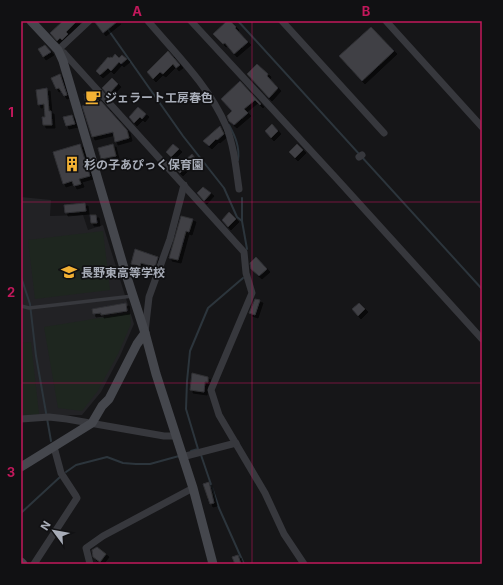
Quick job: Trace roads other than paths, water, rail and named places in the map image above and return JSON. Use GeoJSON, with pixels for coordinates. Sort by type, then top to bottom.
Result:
{"type":"FeatureCollection","features":[{"type":"Feature","properties":{"kind":"street"},"geometry":{"type":"LineString","coordinates":[[32,21],[58,50],[64,54],[244,252],[246,272],[252,293],[211,390],[219,415],[265,493],[284,534],[304,564]]}},
{"type":"Feature","properties":{"kind":"street"},"geometry":{"type":"LineString","coordinates":[[58,50],[89,21]]}},
{"type":"Feature","properties":{"kind":"street"},"geometry":{"type":"LineString","coordinates":[[148,21],[209,94],[226,127],[234,154],[239,189]]}},
{"type":"Feature","properties":{"kind":"street"},"geometry":{"type":"LineString","coordinates":[[191,21],[482,339]]}},
{"type":"Feature","properties":{"kind":"street"},"geometry":{"type":"LineString","coordinates":[[282,21],[384,134]]}},
{"type":"Feature","properties":{"kind":"street"},"geometry":{"type":"LineString","coordinates":[[386,21],[482,126]]}},
{"type":"Feature","properties":{"kind":"street"},"geometry":{"type":"LineString","coordinates":[[58,50],[175,436],[193,488],[213,564]]}},
{"type":"Feature","properties":{"kind":"street"},"geometry":{"type":"LineString","coordinates":[[21,467],[92,423],[102,406],[109,399],[137,344],[145,333],[149,297],[170,239],[184,186]]}},
{"type":"Feature","properties":{"kind":"street"},"geometry":{"type":"LineString","coordinates":[[21,419],[47,418],[92,423],[146,434],[175,436]]}},
{"type":"Feature","properties":{"kind":"street"},"geometry":{"type":"LineString","coordinates":[[182,457],[236,443]]}},
{"type":"Feature","properties":{"kind":"street"},"geometry":{"type":"LineString","coordinates":[[34,564],[77,498],[61,473],[54,447]]}},
{"type":"Feature","properties":{"kind":"street"},"geometry":{"type":"LineString","coordinates":[[90,564],[86,548],[90,544],[193,488]]}},
{"type":"Feature","properties":{"kind":"lane"},"geometry":{"type":"LineString","coordinates":[[21,306],[30,308],[133,296]]}},
{"type":"Feature","properties":{"kind":"waterway"},"geometry":{"type":"LineString","coordinates":[[238,21],[482,289]]}},
{"type":"Feature","properties":{"kind":"waterway"},"geometry":{"type":"LineString","coordinates":[[107,28],[183,136],[224,188],[237,217],[242,221]]}},
{"type":"Feature","properties":{"kind":"waterway"},"geometry":{"type":"LineString","coordinates":[[229,125],[236,142],[238,160]]}},
{"type":"Feature","properties":{"kind":"waterway"},"geometry":{"type":"LineString","coordinates":[[242,198],[242,221],[247,249]]}},
{"type":"Feature","properties":{"kind":"waterway"},"geometry":{"type":"LineString","coordinates":[[21,277],[30,304],[36,356],[51,441]]}},
{"type":"Feature","properties":{"kind":"waterway"},"geometry":{"type":"LineString","coordinates":[[191,451],[198,449],[186,409],[190,351],[208,308],[243,278]]}},
{"type":"Feature","properties":{"kind":"waterway"},"geometry":{"type":"LineString","coordinates":[[201,455],[219,508],[244,564]]}},
{"type":"Feature","properties":{"kind":"waterway"},"geometry":{"type":"LineString","coordinates":[[66,472],[76,465],[107,457],[123,463],[150,464],[179,456]]}},
{"type":"Feature","properties":{"kind":"waterway"},"geometry":{"type":"LineString","coordinates":[[21,513],[60,477]]}},
{"type":"Feature","properties":{"kind":"place","name":"ジェラート工房春色"},"geometry":{"type":"Point","coordinates":[93,97]}},
{"type":"Feature","properties":{"kind":"place","name":"杉の子あぴっく保育園"},"geometry":{"type":"Point","coordinates":[72,164]}},
{"type":"Feature","properties":{"kind":"place","name":"長野東高等学校"},"geometry":{"type":"Point","coordinates":[69,272]}}]}
